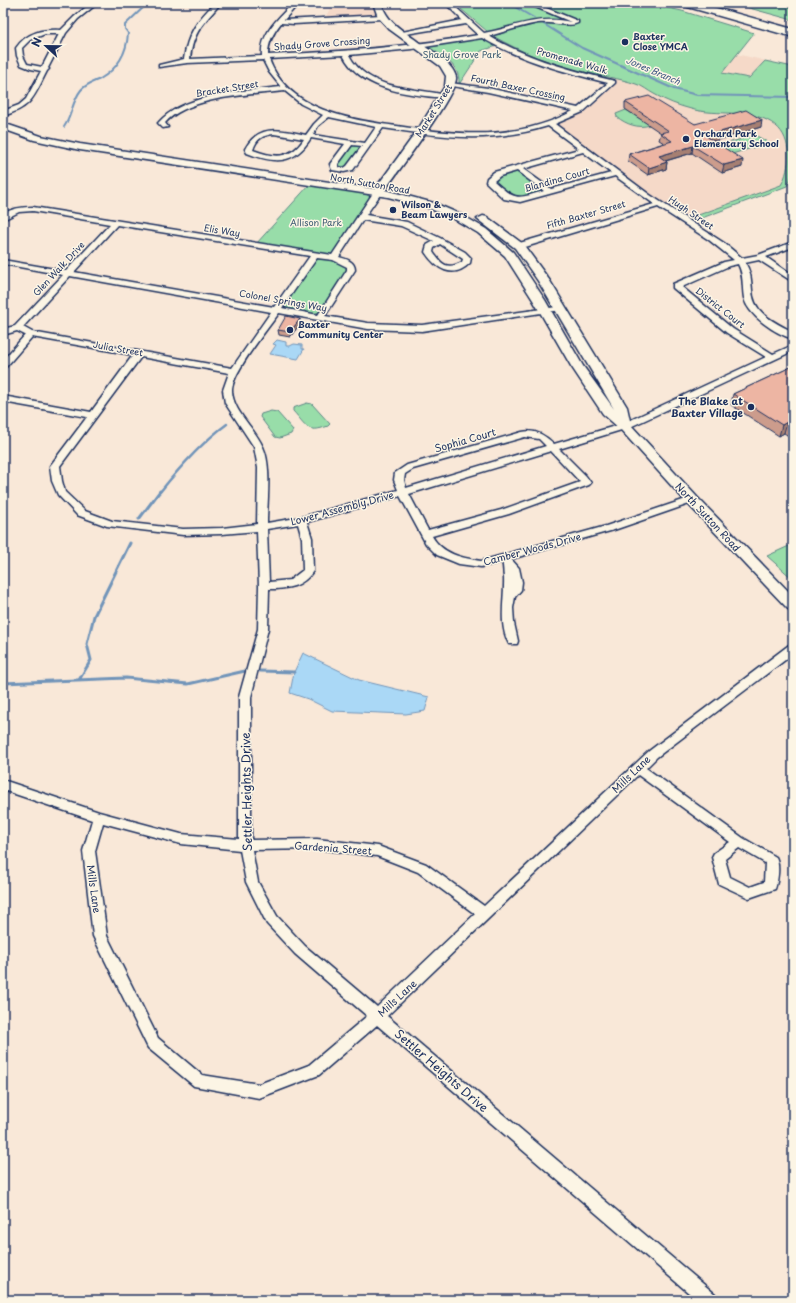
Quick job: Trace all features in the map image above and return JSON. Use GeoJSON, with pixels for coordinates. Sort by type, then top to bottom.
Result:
{"type":"FeatureCollection","features":[{"type":"Feature","properties":{"kind":"highway"},"geometry":{"type":"LineString","coordinates":[[681,4],[707,5],[724,8],[793,27]]}},
{"type":"Feature","properties":{"kind":"highway"},"geometry":{"type":"LineString","coordinates":[[707,5],[793,33]]}},
{"type":"Feature","properties":{"kind":"main road","name":"Market Street"},"geometry":{"type":"LineString","coordinates":[[377,3],[382,17],[446,67],[452,76],[452,84],[421,132],[380,189]]}},
{"type":"Feature","properties":{"kind":"main road","name":"North Sutton Road"},"geometry":{"type":"LineString","coordinates":[[3,117],[61,136],[380,189],[439,209],[466,221],[482,231],[509,254],[536,294],[544,311],[586,379],[608,411],[625,426],[692,500],[793,605]]}},
{"type":"Feature","properties":{"kind":"main road","name":"North Sutton Road"},"geometry":{"type":"LineString","coordinates":[[3,126],[38,138],[80,147],[420,194],[460,207],[486,221],[519,246],[561,308],[620,407],[625,426]]}},
{"type":"Feature","properties":{"kind":"street"},"geometry":{"type":"LineString","coordinates":[[3,114],[21,106],[29,100],[64,32],[92,3]]}},
{"type":"Feature","properties":{"kind":"street"},"geometry":{"type":"LineString","coordinates":[[187,61],[189,44],[194,29],[203,17],[218,3]]}},
{"type":"Feature","properties":{"kind":"street"},"geometry":{"type":"LineString","coordinates":[[296,3],[273,29],[265,46],[266,57],[272,73],[286,89],[302,102],[328,114],[347,120],[380,126],[436,134],[475,136],[516,132],[550,124],[581,111]]}},
{"type":"Feature","properties":{"kind":"street","name":"Promenade Walk"},"geometry":{"type":"LineString","coordinates":[[448,3],[484,35],[503,46],[538,61],[613,82],[581,111]]}},
{"type":"Feature","properties":{"kind":"street"},"geometry":{"type":"LineString","coordinates":[[529,3],[558,14],[552,20]]}},
{"type":"Feature","properties":{"kind":"street","name":"Shady Grove Crossing"},"geometry":{"type":"LineString","coordinates":[[161,66],[172,62],[345,52],[419,46],[501,32],[520,24],[552,20],[571,24],[576,22],[575,20],[558,14]]}},
{"type":"Feature","properties":{"kind":"street"},"geometry":{"type":"LineString","coordinates":[[280,21],[294,22],[382,17]]}},
{"type":"Feature","properties":{"kind":"street"},"geometry":{"type":"LineString","coordinates":[[402,34],[468,22]]}},
{"type":"Feature","properties":{"kind":"street"},"geometry":{"type":"LineString","coordinates":[[46,69],[33,68],[24,65],[20,56],[19,48],[25,40],[33,34],[64,32]]}},
{"type":"Feature","properties":{"kind":"street"},"geometry":{"type":"LineString","coordinates":[[345,52],[348,61],[354,69],[366,77],[383,85],[399,90],[444,96]]}},
{"type":"Feature","properties":{"kind":"street","name":"Fourth Baxer Crossing"},"geometry":{"type":"LineString","coordinates":[[452,84],[488,90],[581,111]]}},
{"type":"Feature","properties":{"kind":"street","name":"Bracket Street"},"geometry":{"type":"LineString","coordinates":[[165,127],[160,123],[164,118],[179,109],[194,103],[219,97],[286,89]]}},
{"type":"Feature","properties":{"kind":"street"},"geometry":{"type":"LineString","coordinates":[[328,114],[317,125],[308,137],[294,154],[288,157],[277,158],[265,156],[254,153],[249,149],[255,138],[268,132],[280,132],[308,137],[367,145]]}},
{"type":"Feature","properties":{"kind":"street","name":"Hugh Street"},"geometry":{"type":"LineString","coordinates":[[550,124],[660,204],[724,246],[741,262],[746,272],[749,299],[753,308],[761,316],[793,336]]}},
{"type":"Feature","properties":{"kind":"street"},"geometry":{"type":"LineString","coordinates":[[350,142],[334,164],[335,168],[344,170],[350,168],[380,126]]}},
{"type":"Feature","properties":{"kind":"street","name":"Blandina Court"},"geometry":{"type":"LineString","coordinates":[[585,149],[494,176],[490,182],[507,197],[515,200],[526,199],[618,173]]}},
{"type":"Feature","properties":{"kind":"street"},"geometry":{"type":"LineString","coordinates":[[519,168],[550,192]]}},
{"type":"Feature","properties":{"kind":"street"},"geometry":{"type":"LineString","coordinates":[[334,258],[380,189]]}},
{"type":"Feature","properties":{"kind":"street","name":"Fifth Baxter Street"},"geometry":{"type":"LineString","coordinates":[[519,246],[660,204]]}},
{"type":"Feature","properties":{"kind":"street","name":"Elis Way"},"geometry":{"type":"LineString","coordinates":[[3,218],[12,212],[21,209],[28,209],[334,258],[348,263],[352,268],[320,318]]}},
{"type":"Feature","properties":{"kind":"street"},"geometry":{"type":"LineString","coordinates":[[361,217],[404,224],[439,242]]}},
{"type":"Feature","properties":{"kind":"street","name":"Glen Walk Drive"},"geometry":{"type":"LineString","coordinates":[[18,328],[115,223]]}},
{"type":"Feature","properties":{"kind":"street"},"geometry":{"type":"LineString","coordinates":[[741,262],[760,257],[793,244]]}},
{"type":"Feature","properties":{"kind":"street"},"geometry":{"type":"LineString","coordinates":[[262,527],[263,468],[259,448],[230,403],[228,390],[234,371],[314,256]]}},
{"type":"Feature","properties":{"kind":"street"},"geometry":{"type":"LineString","coordinates":[[760,257],[793,280]]}},
{"type":"Feature","properties":{"kind":"street","name":"Colonel Springs Way"},"geometry":{"type":"LineString","coordinates":[[3,262],[368,326],[422,328],[561,308]]}},
{"type":"Feature","properties":{"kind":"street","name":"District Court"},"geometry":{"type":"LineString","coordinates":[[741,262],[727,264],[676,286],[730,331],[772,357]]}},
{"type":"Feature","properties":{"kind":"street"},"geometry":{"type":"LineString","coordinates":[[3,332],[18,328]]}},
{"type":"Feature","properties":{"kind":"street","name":"Julia Street"},"geometry":{"type":"LineString","coordinates":[[18,328],[30,334],[234,371]]}},
{"type":"Feature","properties":{"kind":"street"},"geometry":{"type":"LineString","coordinates":[[3,365],[30,334]]}},
{"type":"Feature","properties":{"kind":"street","name":"Lower Assembly Drive"},"geometry":{"type":"LineString","coordinates":[[139,353],[55,466],[57,482],[61,493],[81,512],[111,524],[183,532],[222,531],[262,527],[302,520],[403,492],[625,426],[793,348]]}},
{"type":"Feature","properties":{"kind":"street"},"geometry":{"type":"LineString","coordinates":[[3,399],[93,415]]}},
{"type":"Feature","properties":{"kind":"street","name":"Sophia Court"},"geometry":{"type":"LineString","coordinates":[[403,492],[398,478],[402,471],[410,467],[525,434],[536,434],[542,437],[553,447]]}},
{"type":"Feature","properties":{"kind":"street"},"geometry":{"type":"LineString","coordinates":[[425,534],[505,512],[584,485],[586,483],[583,478],[553,447]]}},
{"type":"Feature","properties":{"kind":"street","name":"Camber Woods Drive"},"geometry":{"type":"LineString","coordinates":[[403,492],[425,534],[430,542],[441,553],[459,561],[481,564],[506,561],[692,500]]}},
{"type":"Feature","properties":{"kind":"street"},"geometry":{"type":"LineString","coordinates":[[264,586],[290,585],[302,579],[308,571],[307,538],[302,520]]}},
{"type":"Feature","properties":{"kind":"street","name":"Settler Heights Drive"},"geometry":{"type":"LineString","coordinates":[[262,527],[264,586],[262,629],[245,697],[245,845],[252,882],[272,920],[300,950],[709,1300]]}},
{"type":"Feature","properties":{"kind":"street"},"geometry":{"type":"LineString","coordinates":[[506,561],[514,581],[509,590],[510,595],[506,613],[512,641]]}},
{"type":"Feature","properties":{"kind":"street","name":"Mills Lane"},"geometry":{"type":"LineString","coordinates":[[99,817],[89,851],[100,936],[153,1043],[199,1080],[259,1091],[312,1071],[377,1016],[637,768],[681,732],[793,648]]}},
{"type":"Feature","properties":{"kind":"street"},"geometry":{"type":"LineString","coordinates":[[637,768],[739,842],[772,861],[770,885],[749,893],[724,880],[718,857],[739,842]]}},
{"type":"Feature","properties":{"kind":"street","name":"Gardenia Street"},"geometry":{"type":"LineString","coordinates":[[3,784],[99,817],[180,839],[245,845],[317,844],[378,851],[422,868],[485,914]]}},
{"type":"Feature","properties":{"kind":"shaded area"},"geometry":{"type":"Polygon","coordinates":[[[333,3],[377,3],[382,17],[324,20],[333,3]]]}},
{"type":"Feature","properties":{"kind":"shaded area"},"geometry":{"type":"Polygon","coordinates":[[[736,54],[793,67],[793,173],[787,186],[687,223],[550,124],[593,100],[616,80],[609,78],[716,81],[736,54]]]}},
{"type":"Feature","properties":{"kind":"green space","name":"Baxter Close YMCA"},"geometry":{"type":"Polygon","coordinates":[[[454,3],[646,3],[682,11],[754,33],[722,73],[749,78],[765,61],[793,67],[793,173],[787,186],[694,221],[690,218],[781,185],[787,170],[788,154],[785,138],[776,126],[757,116],[701,111],[686,108],[663,99],[636,84],[571,69],[536,57],[493,36],[501,34],[497,31],[488,32],[454,3]]]}},
{"type":"Feature","properties":{"kind":"green space"},"geometry":{"type":"Polygon","coordinates":[[[731,3],[793,3],[793,20],[789,19],[731,3]]]}},
{"type":"Feature","properties":{"kind":"green space","name":"Shady Grove Park"},"geometry":{"type":"Polygon","coordinates":[[[483,38],[497,46],[481,51],[460,83],[457,71],[453,66],[429,47],[483,38]]]}},
{"type":"Feature","properties":{"kind":"green space"},"geometry":{"type":"Polygon","coordinates":[[[626,110],[650,125],[632,125],[617,117],[616,114],[626,110]]]}},
{"type":"Feature","properties":{"kind":"green space"},"geometry":{"type":"Polygon","coordinates":[[[755,135],[769,143],[732,154],[718,146],[755,135]]]}},
{"type":"Feature","properties":{"kind":"green space"},"geometry":{"type":"Polygon","coordinates":[[[350,145],[363,145],[348,167],[337,168],[336,165],[350,145]]]}},
{"type":"Feature","properties":{"kind":"green space"},"geometry":{"type":"Polygon","coordinates":[[[517,171],[543,192],[526,197],[520,197],[511,194],[493,181],[494,177],[517,171]]]}},
{"type":"Feature","properties":{"kind":"green space","name":"Allison Park"},"geometry":{"type":"Polygon","coordinates":[[[310,184],[365,193],[370,197],[370,200],[364,206],[338,245],[339,247],[331,255],[256,244],[310,184]]]}},
{"type":"Feature","properties":{"kind":"green space"},"geometry":{"type":"Polygon","coordinates":[[[318,259],[343,263],[348,268],[320,312],[311,314],[285,309],[285,303],[314,261],[318,259]]]}},
{"type":"Feature","properties":{"kind":"green space"},"geometry":{"type":"Polygon","coordinates":[[[307,403],[312,404],[330,424],[328,426],[311,429],[293,411],[293,408],[307,403]]]}},
{"type":"Feature","properties":{"kind":"green space"},"geometry":{"type":"Polygon","coordinates":[[[271,411],[277,412],[293,430],[291,434],[280,438],[275,437],[260,417],[261,414],[271,411]]]}},
{"type":"Feature","properties":{"kind":"green space"},"geometry":{"type":"Polygon","coordinates":[[[789,546],[793,550],[793,579],[767,556],[789,546]]]}},
{"type":"Feature","properties":{"kind":"water"},"geometry":{"type":"Polygon","coordinates":[[[277,340],[286,342],[286,346],[294,344],[302,345],[302,349],[304,349],[298,359],[270,354],[276,345],[273,344],[277,340]]]}},
{"type":"Feature","properties":{"kind":"water"},"geometry":{"type":"Polygon","coordinates":[[[303,653],[359,680],[429,697],[425,711],[406,714],[332,711],[308,699],[290,693],[294,672],[303,653]]]}},
{"type":"Feature","properties":{"kind":"building"},"geometry":{"type":"Polygon","coordinates":[[[649,96],[695,124],[746,110],[762,120],[706,136],[743,160],[724,165],[693,146],[659,156],[667,162],[649,168],[629,154],[672,141],[660,133],[669,131],[625,102],[649,96]]]}},
{"type":"Feature","properties":{"kind":"building"},"geometry":{"type":"Polygon","coordinates":[[[286,316],[300,319],[290,332],[278,330],[286,316]]]}},
{"type":"Feature","properties":{"kind":"building"},"geometry":{"type":"Polygon","coordinates":[[[793,366],[793,426],[787,422],[782,425],[733,394],[793,366]]]}},
{"type":"Feature","properties":{"kind":"waterway"},"geometry":{"type":"LineString","coordinates":[[64,127],[81,90],[87,85],[106,75],[120,60],[126,47],[128,33],[125,29],[125,25],[148,3]]}},
{"type":"Feature","properties":{"kind":"waterway","name":"Jones Branch"},"geometry":{"type":"LineString","coordinates":[[508,3],[534,18]]}},
{"type":"Feature","properties":{"kind":"waterway","name":"Jones Branch"},"geometry":{"type":"LineString","coordinates":[[542,23],[582,48],[674,89],[697,95],[793,97]]}},
{"type":"Feature","properties":{"kind":"waterway"},"geometry":{"type":"LineString","coordinates":[[160,492],[191,456],[208,439],[227,424]]}},
{"type":"Feature","properties":{"kind":"waterway"},"geometry":{"type":"LineString","coordinates":[[139,519],[160,491]]}},
{"type":"Feature","properties":{"kind":"waterway"},"geometry":{"type":"LineString","coordinates":[[79,680],[91,660],[87,644],[94,616],[130,543]]}},
{"type":"Feature","properties":{"kind":"waterway"},"geometry":{"type":"LineString","coordinates":[[79,680],[126,678],[188,684],[245,671]]}},
{"type":"Feature","properties":{"kind":"waterway"},"geometry":{"type":"LineString","coordinates":[[260,671],[294,672]]}},
{"type":"Feature","properties":{"kind":"waterway"},"geometry":{"type":"LineString","coordinates":[[3,683],[79,680]]}},
{"type":"Feature","properties":{"kind":"place","name":"Baxter Close YMCA"},"geometry":{"type":"Point","coordinates":[625,42]}},
{"type":"Feature","properties":{"kind":"place","name":"Orchard Park Elementary School"},"geometry":{"type":"Point","coordinates":[686,139]}},
{"type":"Feature","properties":{"kind":"place","name":"Wilson & Beam Lawyers"},"geometry":{"type":"Point","coordinates":[393,210]}},
{"type":"Feature","properties":{"kind":"place","name":"Baxter Community Center"},"geometry":{"type":"Point","coordinates":[290,330]}},
{"type":"Feature","properties":{"kind":"place","name":"The Blake at Baxter Village"},"geometry":{"type":"Point","coordinates":[751,407]}}]}
